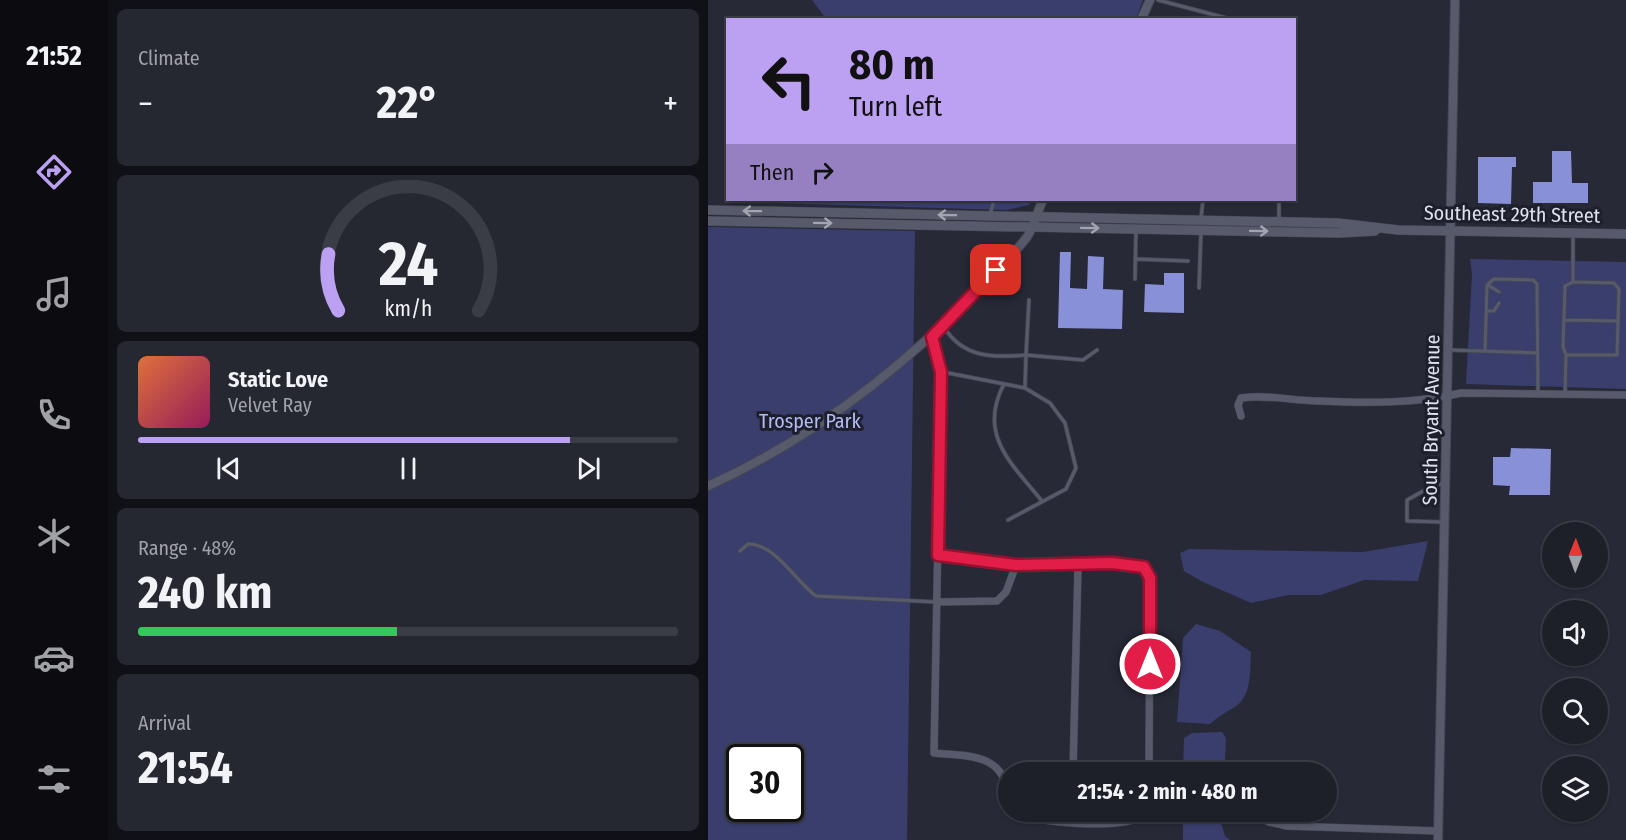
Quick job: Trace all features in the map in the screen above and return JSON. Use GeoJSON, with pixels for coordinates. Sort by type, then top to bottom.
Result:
{"type":"FeatureCollection","features":[{"type":"Feature","properties":{"kind":"main road","name":"Southeast 29th Street"},"geometry":{"type":"LineString","coordinates":[[708,210],[989,216],[1033,222],[1136,229],[1279,222],[1338,222],[1398,230]]}},
{"type":"Feature","properties":{"kind":"main road","name":"Southeast 29th Street"},"geometry":{"type":"LineString","coordinates":[[708,220],[1201,225],[1339,233],[1398,230],[1626,234]]}},
{"type":"Feature","properties":{"kind":"street"},"geometry":{"type":"LineString","coordinates":[[1142,18],[1150,0]]}},
{"type":"Feature","properties":{"kind":"street","name":"South Bryant Avenue"},"geometry":{"type":"LineString","coordinates":[[1438,835],[1449,396],[1455,0]]}},
{"type":"Feature","properties":{"kind":"street"},"geometry":{"type":"LineString","coordinates":[[708,486],[766,456],[827,418],[888,375],[932,337],[1028,236],[1043,201]]}},
{"type":"Feature","properties":{"kind":"street"},"geometry":{"type":"LineString","coordinates":[[932,337],[941,372],[934,753],[979,758],[998,768]]}},
{"type":"Feature","properties":{"kind":"street"},"geometry":{"type":"LineString","coordinates":[[1241,416],[1238,405],[1241,398],[1254,396],[1318,401],[1436,400],[1461,393],[1626,395]]}},
{"type":"Feature","properties":{"kind":"street"},"geometry":{"type":"LineString","coordinates":[[938,555],[1016,565],[1132,565],[1144,567],[1150,578],[1149,762]]}},
{"type":"Feature","properties":{"kind":"street"},"geometry":{"type":"LineString","coordinates":[[937,602],[997,601],[1006,592],[1016,565]]}},
{"type":"Feature","properties":{"kind":"street"},"geometry":{"type":"LineString","coordinates":[[1073,762],[1078,566]]}},
{"type":"Feature","properties":{"kind":"street"},"geometry":{"type":"LineString","coordinates":[[1089,822],[1124,824],[1129,822]]}},
{"type":"Feature","properties":{"kind":"street"},"geometry":{"type":"LineString","coordinates":[[1269,822],[1287,826],[1438,835]]}},
{"type":"Feature","properties":{"kind":"lane"},"geometry":{"type":"LineString","coordinates":[[1158,0],[1226,18]]}},
{"type":"Feature","properties":{"kind":"lane"},"geometry":{"type":"LineString","coordinates":[[989,216],[994,201]]}},
{"type":"Feature","properties":{"kind":"lane"},"geometry":{"type":"LineString","coordinates":[[1199,288],[1203,201]]}},
{"type":"Feature","properties":{"kind":"lane"},"geometry":{"type":"LineString","coordinates":[[1279,201],[1279,222]]}},
{"type":"Feature","properties":{"kind":"lane"},"geometry":{"type":"LineString","coordinates":[[1135,279],[1136,229]]}},
{"type":"Feature","properties":{"kind":"lane"},"geometry":{"type":"LineString","coordinates":[[1573,233],[1573,282]]}},
{"type":"Feature","properties":{"kind":"lane"},"geometry":{"type":"LineString","coordinates":[[1135,260],[1188,261]]}},
{"type":"Feature","properties":{"kind":"lane"},"geometry":{"type":"LineString","coordinates":[[1485,351],[1487,285],[1494,279],[1533,279],[1537,284],[1538,394]]}},
{"type":"Feature","properties":{"kind":"lane"},"geometry":{"type":"LineString","coordinates":[[1566,355],[1617,355],[1619,289],[1614,283],[1573,282],[1565,286],[1563,347],[1566,355],[1566,395]]}},
{"type":"Feature","properties":{"kind":"lane"},"geometry":{"type":"LineString","coordinates":[[1487,285],[1499,292]]}},
{"type":"Feature","properties":{"kind":"lane"},"geometry":{"type":"LineString","coordinates":[[1025,388],[1029,300]]}},
{"type":"Feature","properties":{"kind":"lane"},"geometry":{"type":"LineString","coordinates":[[1487,311],[1494,311],[1499,303]]}},
{"type":"Feature","properties":{"kind":"lane"},"geometry":{"type":"LineString","coordinates":[[1564,320],[1618,321]]}},
{"type":"Feature","properties":{"kind":"lane"},"geometry":{"type":"LineString","coordinates":[[943,326],[967,350],[983,356],[1083,360],[1097,351]]}},
{"type":"Feature","properties":{"kind":"lane"},"geometry":{"type":"LineString","coordinates":[[1449,350],[1537,354]]}},
{"type":"Feature","properties":{"kind":"lane"},"geometry":{"type":"LineString","coordinates":[[941,372],[1025,388],[1050,403],[1065,423],[1076,468],[1066,489],[1008,520]]}},
{"type":"Feature","properties":{"kind":"lane"},"geometry":{"type":"LineString","coordinates":[[1004,384],[996,398],[993,423],[996,439],[1008,460],[1042,501]]}},
{"type":"Feature","properties":{"kind":"lane"},"geometry":{"type":"LineString","coordinates":[[1446,484],[1436,484],[1407,500],[1407,521],[1446,522]]}},
{"type":"Feature","properties":{"kind":"lane"},"geometry":{"type":"LineString","coordinates":[[740,551],[748,544],[764,547],[801,586],[816,596],[937,602]]}},
{"type":"Feature","properties":{"kind":"green space"},"geometry":{"type":"Polygon","coordinates":[[[812,0],[1143,0],[1136,18],[826,18],[812,0]]]}},
{"type":"Feature","properties":{"kind":"green space"},"geometry":{"type":"Polygon","coordinates":[[[771,201],[1032,201],[1029,205],[1006,210],[772,203],[771,201]]]}},
{"type":"Feature","properties":{"kind":"green space","name":"Trosper Park"},"geometry":{"type":"Polygon","coordinates":[[[708,227],[915,231],[907,840],[708,840],[708,227]]]}},
{"type":"Feature","properties":{"kind":"green space"},"geometry":{"type":"Polygon","coordinates":[[[1470,259],[1626,262],[1626,389],[1466,384],[1472,274],[1470,259]]]}},
{"type":"Feature","properties":{"kind":"green space"},"geometry":{"type":"Polygon","coordinates":[[[1428,541],[1418,581],[1364,580],[1321,595],[1288,595],[1251,603],[1184,571],[1180,553],[1189,549],[1363,552],[1428,541]]]}},
{"type":"Feature","properties":{"kind":"green space"},"geometry":{"type":"Polygon","coordinates":[[[1196,624],[1220,631],[1251,652],[1249,682],[1245,696],[1235,707],[1210,724],[1177,722],[1183,638],[1196,624]]]}},
{"type":"Feature","properties":{"kind":"green space"},"geometry":{"type":"Polygon","coordinates":[[[1222,732],[1226,738],[1225,760],[1222,762],[1183,762],[1184,738],[1192,733],[1222,732]]]}},
{"type":"Feature","properties":{"kind":"green space"},"geometry":{"type":"Polygon","coordinates":[[[1183,822],[1221,822],[1225,836],[1230,840],[1183,840],[1183,822]]]}},
{"type":"Feature","properties":{"kind":"building"},"geometry":{"type":"Polygon","coordinates":[[[1552,151],[1571,151],[1572,183],[1588,183],[1588,203],[1533,203],[1533,182],[1552,182],[1552,151]]]}},
{"type":"Feature","properties":{"kind":"building"},"geometry":{"type":"Polygon","coordinates":[[[1478,157],[1516,157],[1516,167],[1512,167],[1511,204],[1478,203],[1478,157]]]}},
{"type":"Feature","properties":{"kind":"building"},"geometry":{"type":"Polygon","coordinates":[[[1060,252],[1071,252],[1070,288],[1087,289],[1088,256],[1104,257],[1103,289],[1123,290],[1122,329],[1058,328],[1060,252]]]}},
{"type":"Feature","properties":{"kind":"building"},"geometry":{"type":"Polygon","coordinates":[[[1164,273],[1184,273],[1184,313],[1144,312],[1145,284],[1164,285],[1164,273]]]}},
{"type":"Feature","properties":{"kind":"building"},"geometry":{"type":"Polygon","coordinates":[[[1511,448],[1551,449],[1550,495],[1509,495],[1510,486],[1493,485],[1493,457],[1510,457],[1511,448]]]}},
{"type":"Feature","properties":{"kind":"route"},"geometry":{"type":"LineString","coordinates":[[996,270],[932,337],[941,372],[938,555],[1016,565],[1078,566],[1112,563],[1144,567],[1150,578],[1150,664]]}}]}
